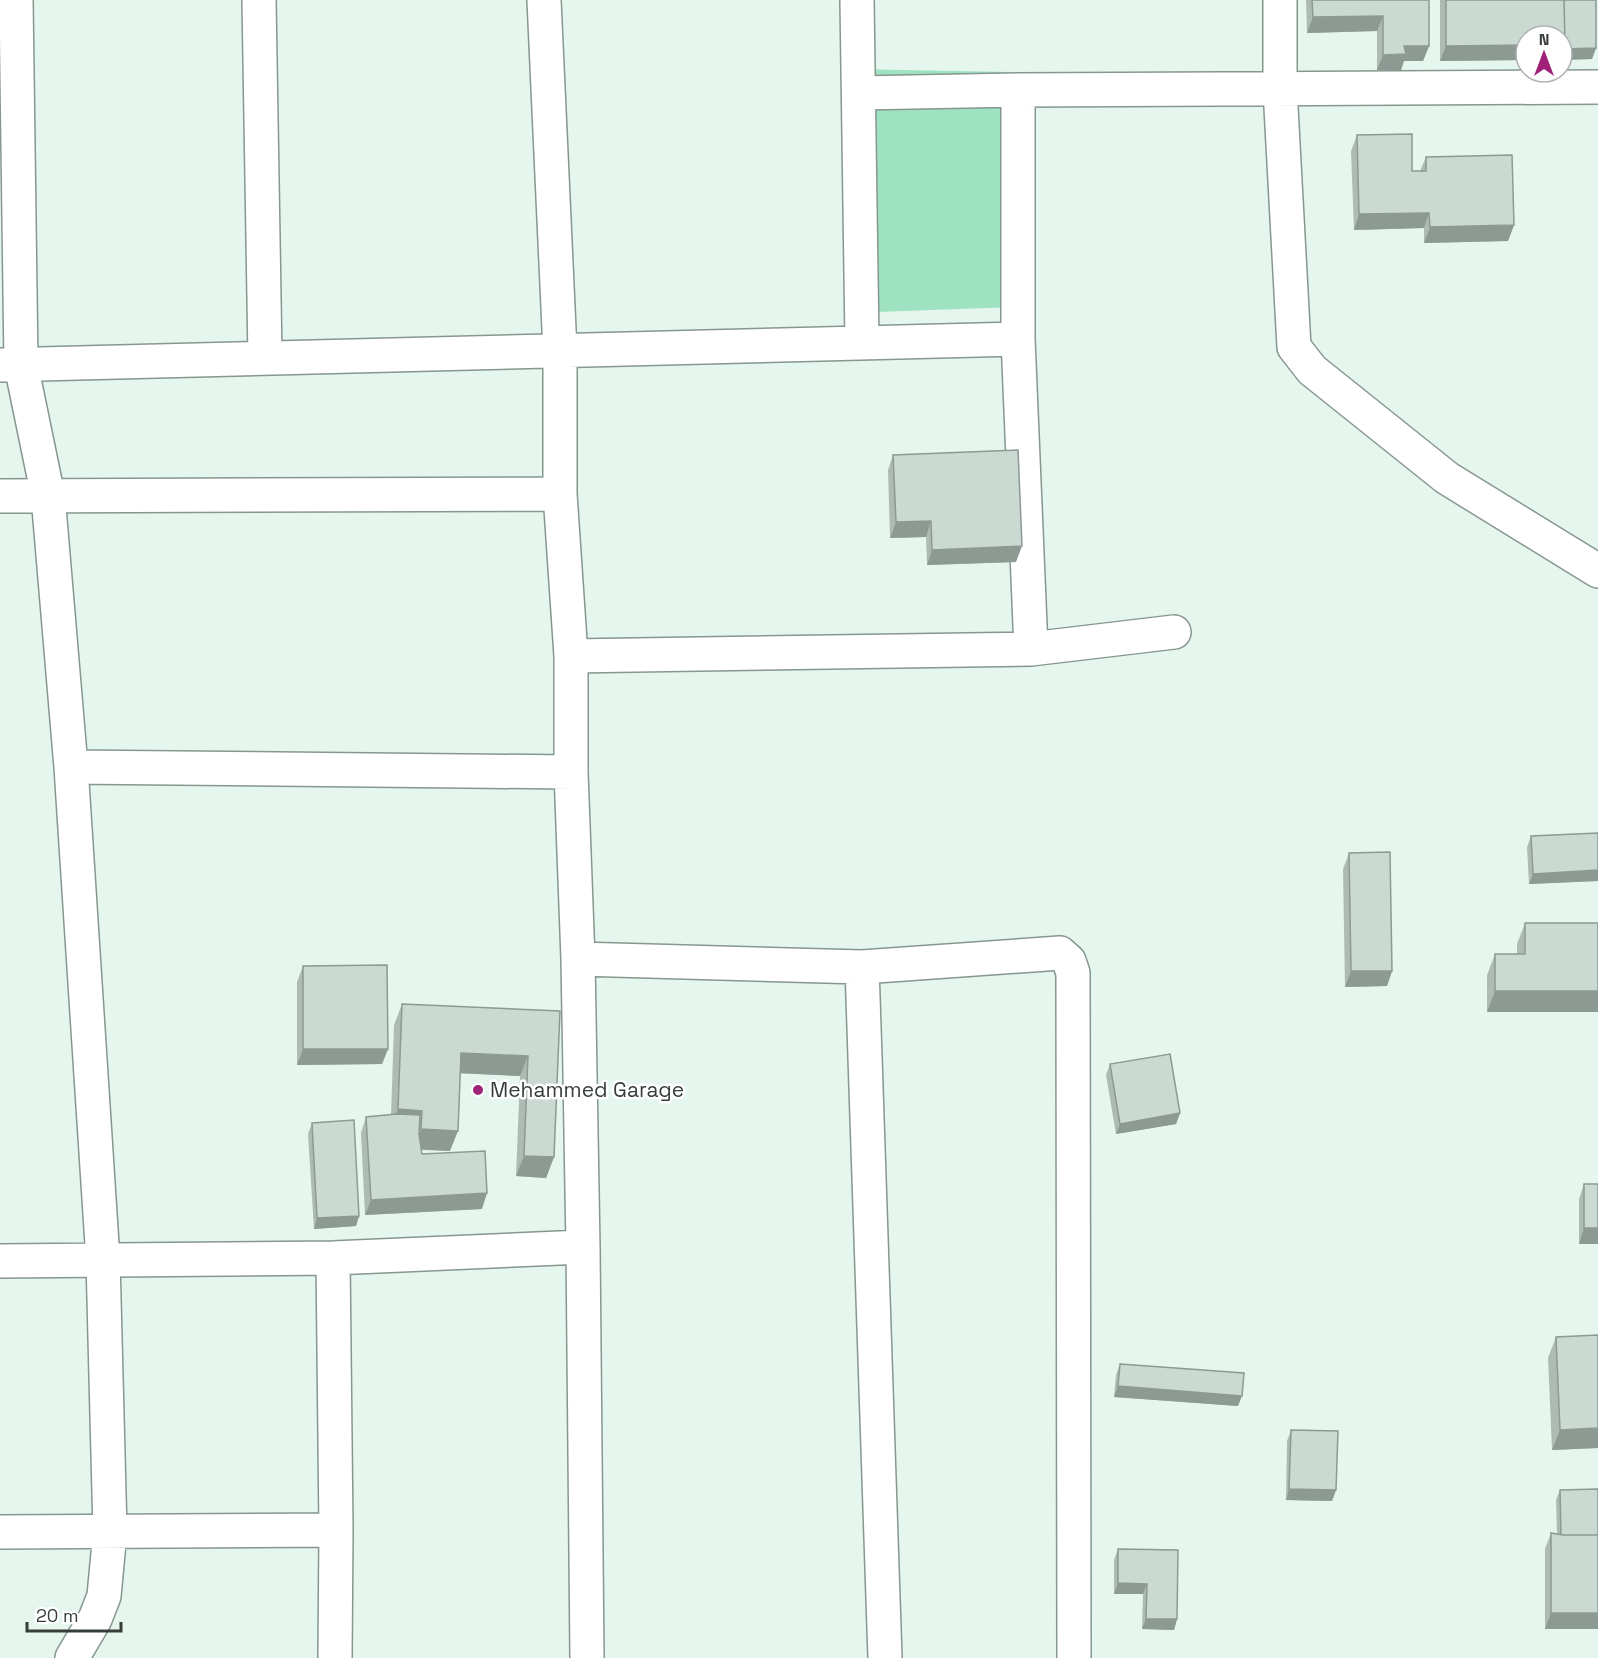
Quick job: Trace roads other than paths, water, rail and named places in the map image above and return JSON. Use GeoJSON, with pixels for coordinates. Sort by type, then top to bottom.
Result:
{"type":"FeatureCollection","features":[{"type":"Feature","properties":{"kind":"street"},"geometry":{"type":"LineString","coordinates":[[15,0],[11,365],[48,496],[71,767],[103,1260],[110,1532],[104,1596],[95,1619],[72,1658]]}},
{"type":"Feature","properties":{"kind":"street"},"geometry":{"type":"LineString","coordinates":[[259,0],[265,358]]}},
{"type":"Feature","properties":{"kind":"street"},"geometry":{"type":"LineString","coordinates":[[544,0],[560,351],[560,494],[571,656],[571,772],[578,959],[583,1247],[587,1658]]}},
{"type":"Feature","properties":{"kind":"street"},"geometry":{"type":"LineString","coordinates":[[857,0],[862,343]]}},
{"type":"Feature","properties":{"kind":"street"},"geometry":{"type":"LineString","coordinates":[[1280,0],[1280,89],[1294,346],[1312,370],[1448,478],[1598,571]]}},
{"type":"Feature","properties":{"kind":"street"},"geometry":{"type":"LineString","coordinates":[[859,93],[1598,87]]}},
{"type":"Feature","properties":{"kind":"street"},"geometry":{"type":"LineString","coordinates":[[1018,90],[1018,339],[1031,649]]}},
{"type":"Feature","properties":{"kind":"street"},"geometry":{"type":"LineString","coordinates":[[11,365],[1018,339]]}},
{"type":"Feature","properties":{"kind":"street"},"geometry":{"type":"LineString","coordinates":[[0,496],[560,494]]}},
{"type":"Feature","properties":{"kind":"street"},"geometry":{"type":"LineString","coordinates":[[571,656],[1031,649],[1174,632]]}},
{"type":"Feature","properties":{"kind":"street"},"geometry":{"type":"LineString","coordinates":[[71,767],[571,772]]}},
{"type":"Feature","properties":{"kind":"street"},"geometry":{"type":"LineString","coordinates":[[578,959],[862,967],[1060,953],[1069,961],[1073,973],[1074,1658]]}},
{"type":"Feature","properties":{"kind":"street"},"geometry":{"type":"LineString","coordinates":[[862,967],[885,1658]]}},
{"type":"Feature","properties":{"kind":"street"},"geometry":{"type":"LineString","coordinates":[[0,1261],[333,1258],[583,1247]]}},
{"type":"Feature","properties":{"kind":"street"},"geometry":{"type":"LineString","coordinates":[[333,1258],[335,1658]]}},
{"type":"Feature","properties":{"kind":"street"},"geometry":{"type":"LineString","coordinates":[[0,1532],[336,1530]]}},
{"type":"Feature","properties":{"kind":"place","name":"Mehammed Garage"},"geometry":{"type":"Point","coordinates":[478,1090]}}]}
